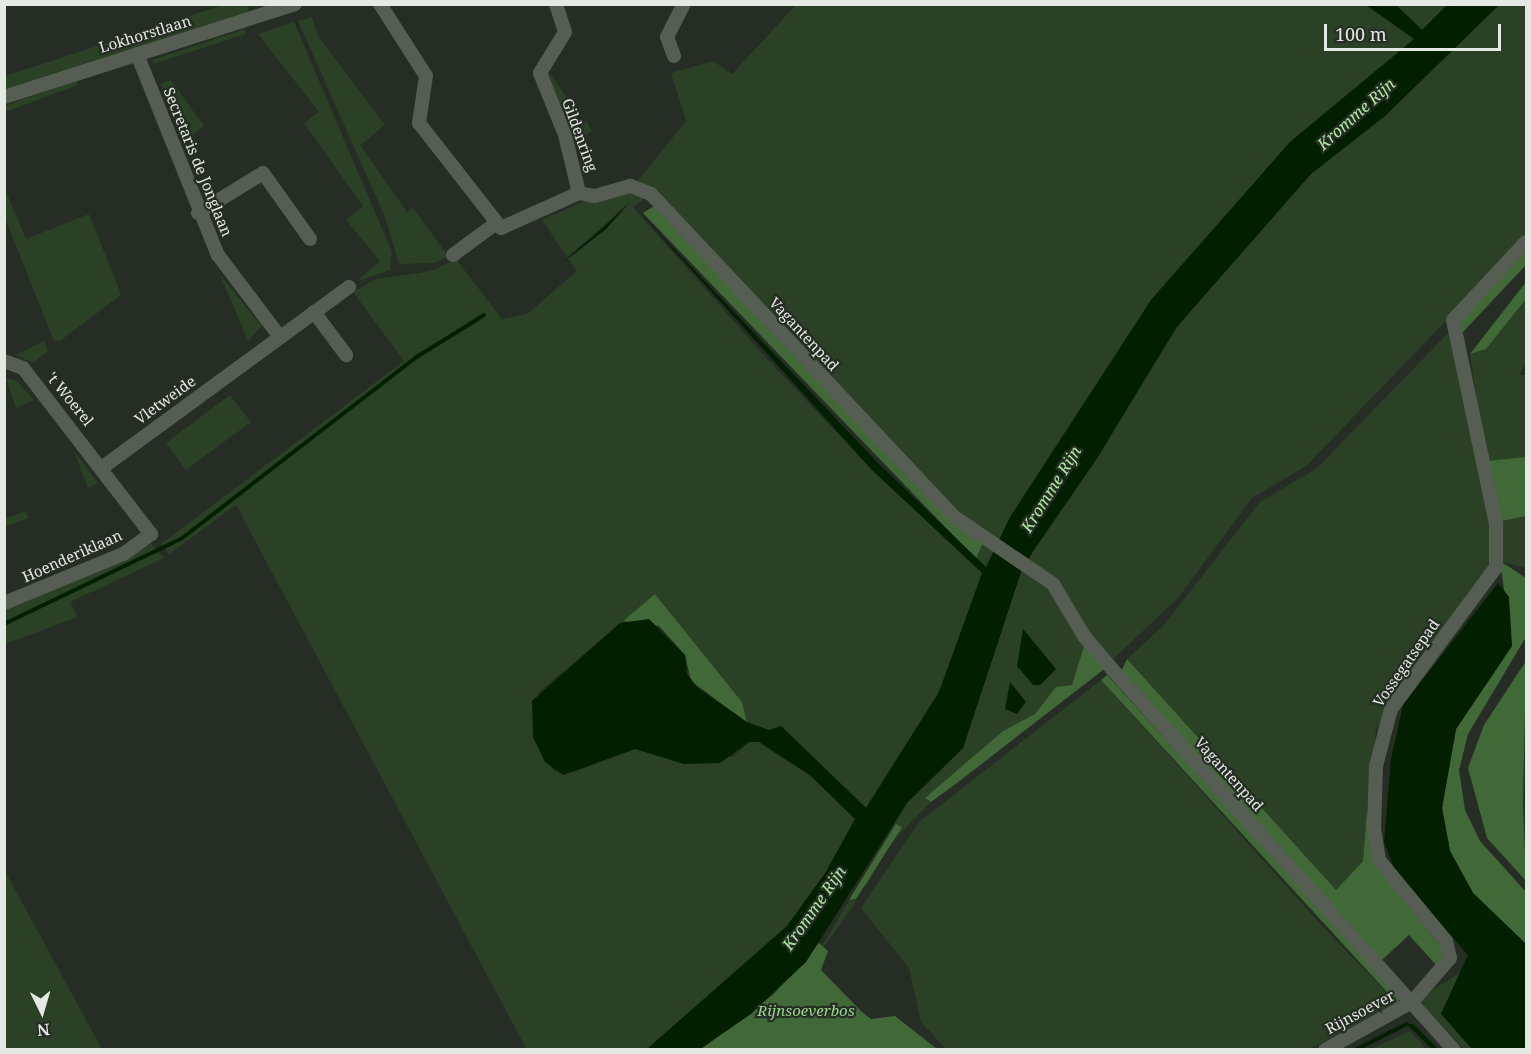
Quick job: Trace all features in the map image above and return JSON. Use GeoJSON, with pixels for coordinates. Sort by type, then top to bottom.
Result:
{"type":"FeatureCollection","features":[{"type":"Feature","properties":{"kind":"street","name":"Lokhorstlaan"},"geometry":{"type":"LineString","coordinates":[[4,97],[274,8],[295,4]]}},
{"type":"Feature","properties":{"kind":"street"},"geometry":{"type":"LineString","coordinates":[[380,4],[426,76],[419,123],[495,224]]}},
{"type":"Feature","properties":{"kind":"street","name":"Gildenring"},"geometry":{"type":"LineString","coordinates":[[453,255],[495,224],[510,227],[579,193],[565,135],[540,73],[565,32],[556,4]]}},
{"type":"Feature","properties":{"kind":"street"},"geometry":{"type":"LineString","coordinates":[[674,56],[667,37],[684,4]]}},
{"type":"Feature","properties":{"kind":"street","name":"Secretaris de Jonglaan"},"geometry":{"type":"LineString","coordinates":[[137,54],[198,213],[218,255],[280,337]]}},
{"type":"Feature","properties":{"kind":"street"},"geometry":{"type":"LineString","coordinates":[[198,213],[262,173],[309,239]]}},
{"type":"Feature","properties":{"kind":"street","name":"Vagantenpad"},"geometry":{"type":"LineString","coordinates":[[579,193],[596,196],[631,186],[651,194],[946,509],[1053,584],[1084,636],[1111,668],[1454,1050]]}},
{"type":"Feature","properties":{"kind":"street","name":"Vossegatsepad"},"geometry":{"type":"LineString","coordinates":[[1412,1002],[1446,967],[1449,949],[1379,860],[1374,805],[1380,736],[1391,709],[1496,567],[1498,555],[1462,346],[1453,320],[1527,242]]}},
{"type":"Feature","properties":{"kind":"street","name":"Vletweide"},"geometry":{"type":"LineString","coordinates":[[103,467],[349,286]]}},
{"type":"Feature","properties":{"kind":"street"},"geometry":{"type":"LineString","coordinates":[[314,312],[346,355]]}},
{"type":"Feature","properties":{"kind":"street","name":"'t Woerel"},"geometry":{"type":"LineString","coordinates":[[4,361],[23,368],[103,467]]}},
{"type":"Feature","properties":{"kind":"street","name":"Hoenderiklaan"},"geometry":{"type":"LineString","coordinates":[[4,603],[123,554],[151,534],[103,467]]}},
{"type":"Feature","properties":{"kind":"street","name":"Rijnsoever"},"geometry":{"type":"LineString","coordinates":[[1325,1050],[1412,1002]]}},
{"type":"Feature","properties":{"kind":"green space"},"geometry":{"type":"Polygon","coordinates":[[[223,5],[247,5],[249,13],[5,91],[5,76],[223,5]]]}},
{"type":"Feature","properties":{"kind":"green space"},"geometry":{"type":"Polygon","coordinates":[[[796,5],[1366,5],[1415,39],[1290,142],[1151,300],[998,541],[969,523],[636,183],[686,121],[671,73],[713,61],[732,74],[796,5]]]}},
{"type":"Feature","properties":{"kind":"green space"},"geometry":{"type":"Polygon","coordinates":[[[1396,5],[1447,5],[1423,30],[1396,5]]]}},
{"type":"Feature","properties":{"kind":"green space"},"geometry":{"type":"Polygon","coordinates":[[[1499,5],[1526,5],[1526,238],[1306,466],[1252,498],[1178,598],[1111,661],[1028,561],[1033,552],[1190,308],[1311,174],[1385,116],[1499,5]]]}},
{"type":"Feature","properties":{"kind":"green space"},"geometry":{"type":"Polygon","coordinates":[[[312,17],[318,36],[385,125],[360,145],[407,212],[413,208],[448,256],[435,263],[399,264],[385,217],[298,21],[312,17]]]}},
{"type":"Feature","properties":{"kind":"green space"},"geometry":{"type":"Polygon","coordinates":[[[294,22],[392,252],[390,270],[356,282],[380,261],[346,220],[363,206],[304,123],[319,112],[258,34],[294,22]]]}},
{"type":"Feature","properties":{"kind":"green space"},"geometry":{"type":"Polygon","coordinates":[[[245,29],[246,34],[153,64],[152,60],[245,29]]]}},
{"type":"Feature","properties":{"kind":"green space"},"geometry":{"type":"Polygon","coordinates":[[[549,73],[579,113],[566,122],[546,77],[549,73]]]}},
{"type":"Feature","properties":{"kind":"green space"},"geometry":{"type":"Polygon","coordinates":[[[76,80],[78,85],[5,112],[5,106],[76,80]]]}},
{"type":"Feature","properties":{"kind":"green space"},"geometry":{"type":"Polygon","coordinates":[[[171,80],[204,126],[186,140],[160,84],[171,80]]]}},
{"type":"Feature","properties":{"kind":"green space"},"geometry":{"type":"Polygon","coordinates":[[[586,121],[592,131],[573,144],[570,133],[586,121]]]}},
{"type":"Feature","properties":{"kind":"green space"},"geometry":{"type":"Polygon","coordinates":[[[4,187],[26,239],[89,214],[119,289],[121,295],[60,341],[54,341],[5,218],[4,187]]]}},
{"type":"Feature","properties":{"kind":"green space"},"geometry":{"type":"Polygon","coordinates":[[[627,190],[647,196],[633,207],[760,351],[872,470],[983,573],[939,692],[866,808],[781,726],[769,730],[747,723],[742,702],[655,594],[539,692],[533,737],[554,771],[574,772],[635,749],[733,757],[749,742],[759,742],[811,776],[855,819],[826,872],[787,926],[647,1049],[527,1050],[236,505],[169,554],[161,544],[404,361],[353,292],[376,279],[431,271],[456,259],[502,319],[527,314],[577,271],[568,259],[606,229],[631,202],[567,257],[542,220],[585,201],[627,190]]]}},
{"type":"Feature","properties":{"kind":"green space"},"geometry":{"type":"Polygon","coordinates":[[[654,206],[945,516],[983,543],[976,559],[643,213],[654,206]]]}},
{"type":"Feature","properties":{"kind":"green space"},"geometry":{"type":"Polygon","coordinates":[[[1526,247],[1526,265],[1462,333],[1459,321],[1526,247]]]}},
{"type":"Feature","properties":{"kind":"green space"},"geometry":{"type":"Polygon","coordinates":[[[220,275],[262,326],[248,341],[220,275]]]}},
{"type":"Feature","properties":{"kind":"green space"},"geometry":{"type":"Polygon","coordinates":[[[1526,282],[1526,299],[1486,349],[1470,354],[1526,282]]]}},
{"type":"Feature","properties":{"kind":"green space"},"geometry":{"type":"Polygon","coordinates":[[[1526,299],[1526,360],[1520,375],[1526,375],[1526,457],[1486,461],[1470,354],[1486,349],[1526,299]]]}},
{"type":"Feature","properties":{"kind":"green space"},"geometry":{"type":"Polygon","coordinates":[[[1449,332],[1497,544],[1494,564],[1376,729],[1363,861],[1336,890],[1127,659],[1163,626],[1260,502],[1316,469],[1449,332]]]}},
{"type":"Feature","properties":{"kind":"green space"},"geometry":{"type":"Polygon","coordinates":[[[44,341],[48,351],[33,363],[15,355],[44,341]]]}},
{"type":"Feature","properties":{"kind":"green space"},"geometry":{"type":"Polygon","coordinates":[[[6,378],[16,380],[34,400],[16,408],[6,378]]]}},
{"type":"Feature","properties":{"kind":"green space"},"geometry":{"type":"Polygon","coordinates":[[[230,395],[251,422],[186,470],[166,443],[230,395]]]}},
{"type":"Feature","properties":{"kind":"green space"},"geometry":{"type":"Polygon","coordinates":[[[74,451],[98,483],[88,488],[74,451]]]}},
{"type":"Feature","properties":{"kind":"green space"},"geometry":{"type":"Polygon","coordinates":[[[1526,457],[1526,516],[1498,522],[1486,461],[1526,457]]]}},
{"type":"Feature","properties":{"kind":"green space"},"geometry":{"type":"Polygon","coordinates":[[[26,511],[29,518],[5,527],[5,519],[26,511]]]}},
{"type":"Feature","properties":{"kind":"green space"},"geometry":{"type":"Polygon","coordinates":[[[1526,516],[1526,568],[1500,561],[1498,522],[1526,516]]]}},
{"type":"Feature","properties":{"kind":"green space"},"geometry":{"type":"Polygon","coordinates":[[[983,543],[994,551],[986,567],[976,559],[983,543]]]}},
{"type":"Feature","properties":{"kind":"green space"},"geometry":{"type":"Polygon","coordinates":[[[151,544],[164,558],[70,602],[78,617],[5,644],[5,608],[151,544]]]}},
{"type":"Feature","properties":{"kind":"green space"},"geometry":{"type":"Polygon","coordinates":[[[1500,561],[1526,578],[1526,637],[1468,734],[1459,770],[1465,810],[1480,841],[1526,892],[1526,944],[1473,893],[1450,851],[1442,808],[1456,729],[1512,646],[1500,561]]]}},
{"type":"Feature","properties":{"kind":"green space"},"geometry":{"type":"Polygon","coordinates":[[[1023,566],[1050,586],[1085,643],[1072,685],[1056,687],[1035,714],[1003,731],[926,798],[931,802],[890,844],[867,885],[855,891],[850,900],[856,899],[854,905],[823,948],[828,953],[819,968],[871,1025],[741,1049],[731,1024],[815,941],[822,946],[907,803],[963,748],[1023,566]],[[1023,630],[1036,686],[1040,685],[1056,669],[1023,630]]]}},
{"type":"Feature","properties":{"kind":"green space"},"geometry":{"type":"Polygon","coordinates":[[[655,594],[742,702],[747,723],[691,681],[685,655],[659,626],[623,621],[655,594]]]}},
{"type":"Feature","properties":{"kind":"green space"},"geometry":{"type":"Polygon","coordinates":[[[1085,643],[1107,667],[931,802],[925,798],[1003,731],[1035,714],[1056,687],[1072,685],[1085,643]]]}},
{"type":"Feature","properties":{"kind":"green space"},"geometry":{"type":"Polygon","coordinates":[[[1127,659],[1336,890],[1363,861],[1367,811],[1378,868],[1445,951],[1442,961],[1437,966],[1409,935],[1382,960],[1121,672],[1127,659]]]}},
{"type":"Feature","properties":{"kind":"green space"},"geometry":{"type":"Polygon","coordinates":[[[1526,661],[1523,804],[1526,881],[1487,838],[1468,768],[1484,725],[1526,661]]]}},
{"type":"Feature","properties":{"kind":"green space"},"geometry":{"type":"Polygon","coordinates":[[[1107,675],[1401,997],[1397,1003],[1101,680],[1107,675]]]}},
{"type":"Feature","properties":{"kind":"green space"},"geometry":{"type":"Polygon","coordinates":[[[1101,680],[1323,927],[1397,1003],[1309,1049],[946,1049],[921,1022],[909,968],[861,908],[919,822],[1101,680]]]}},
{"type":"Feature","properties":{"kind":"green space"},"geometry":{"type":"Polygon","coordinates":[[[896,824],[902,827],[856,899],[849,900],[896,824]]]}},
{"type":"Feature","properties":{"kind":"green space"},"geometry":{"type":"Polygon","coordinates":[[[5,871],[102,1049],[5,1049],[5,871]]]}},
{"type":"Feature","properties":{"kind":"green space","name":"Rijnsoeverbos"},"geometry":{"type":"Polygon","coordinates":[[[819,943],[828,951],[821,970],[862,1012],[871,1019],[895,1016],[937,1049],[700,1050],[773,995],[819,943]]]}},
{"type":"Feature","properties":{"kind":"green space"},"geometry":{"type":"Polygon","coordinates":[[[1460,973],[1441,1013],[1472,1049],[1464,1049],[1422,1004],[1422,996],[1460,973]]]}},
{"type":"Feature","properties":{"kind":"green space"},"geometry":{"type":"Polygon","coordinates":[[[1410,1031],[1426,1049],[1371,1049],[1410,1031]]]}},
{"type":"Feature","properties":{"kind":"water","name":"Kromme Rijn"},"geometry":{"type":"Polygon","coordinates":[[[1366,5],[1396,5],[1422,30],[1447,5],[1499,5],[1385,116],[1311,174],[1176,328],[1098,457],[1023,566],[963,748],[907,803],[806,962],[751,1014],[700,1049],[647,1049],[787,926],[826,872],[855,819],[811,776],[759,742],[749,742],[720,763],[684,764],[635,749],[563,775],[545,762],[533,737],[532,701],[620,623],[649,619],[685,655],[687,674],[697,687],[747,722],[769,730],[781,726],[866,808],[939,692],[982,573],[872,470],[641,214],[879,464],[986,567],[1010,517],[1151,300],[1290,142],[1414,39],[1366,5]]]}},
{"type":"Feature","properties":{"kind":"water"},"geometry":{"type":"Polygon","coordinates":[[[630,201],[606,229],[562,263],[606,225],[630,201]]]}},
{"type":"Feature","properties":{"kind":"water"},"geometry":{"type":"Polygon","coordinates":[[[1498,583],[1509,597],[1512,646],[1456,729],[1442,808],[1450,851],[1473,893],[1526,944],[1526,1049],[1472,1049],[1441,1014],[1468,955],[1396,873],[1384,842],[1391,759],[1403,705],[1498,583]]]}},
{"type":"Feature","properties":{"kind":"water"},"geometry":{"type":"Polygon","coordinates":[[[1023,629],[1056,669],[1040,685],[1033,685],[1017,666],[1023,629]]]}},
{"type":"Feature","properties":{"kind":"water"},"geometry":{"type":"Polygon","coordinates":[[[1010,682],[1026,702],[1017,714],[1005,709],[1010,682]]]}},
{"type":"Feature","properties":{"kind":"water"},"geometry":{"type":"Polygon","coordinates":[[[1407,1024],[1413,1024],[1438,1049],[1432,1049],[1407,1024]]]}},
{"type":"Feature","properties":{"kind":"waterway"},"geometry":{"type":"LineString","coordinates":[[4,624],[181,539],[415,358],[484,315]]}},
{"type":"Feature","properties":{"kind":"waterway"},"geometry":{"type":"LineString","coordinates":[[1355,1050],[1407,1024]]}}]}
